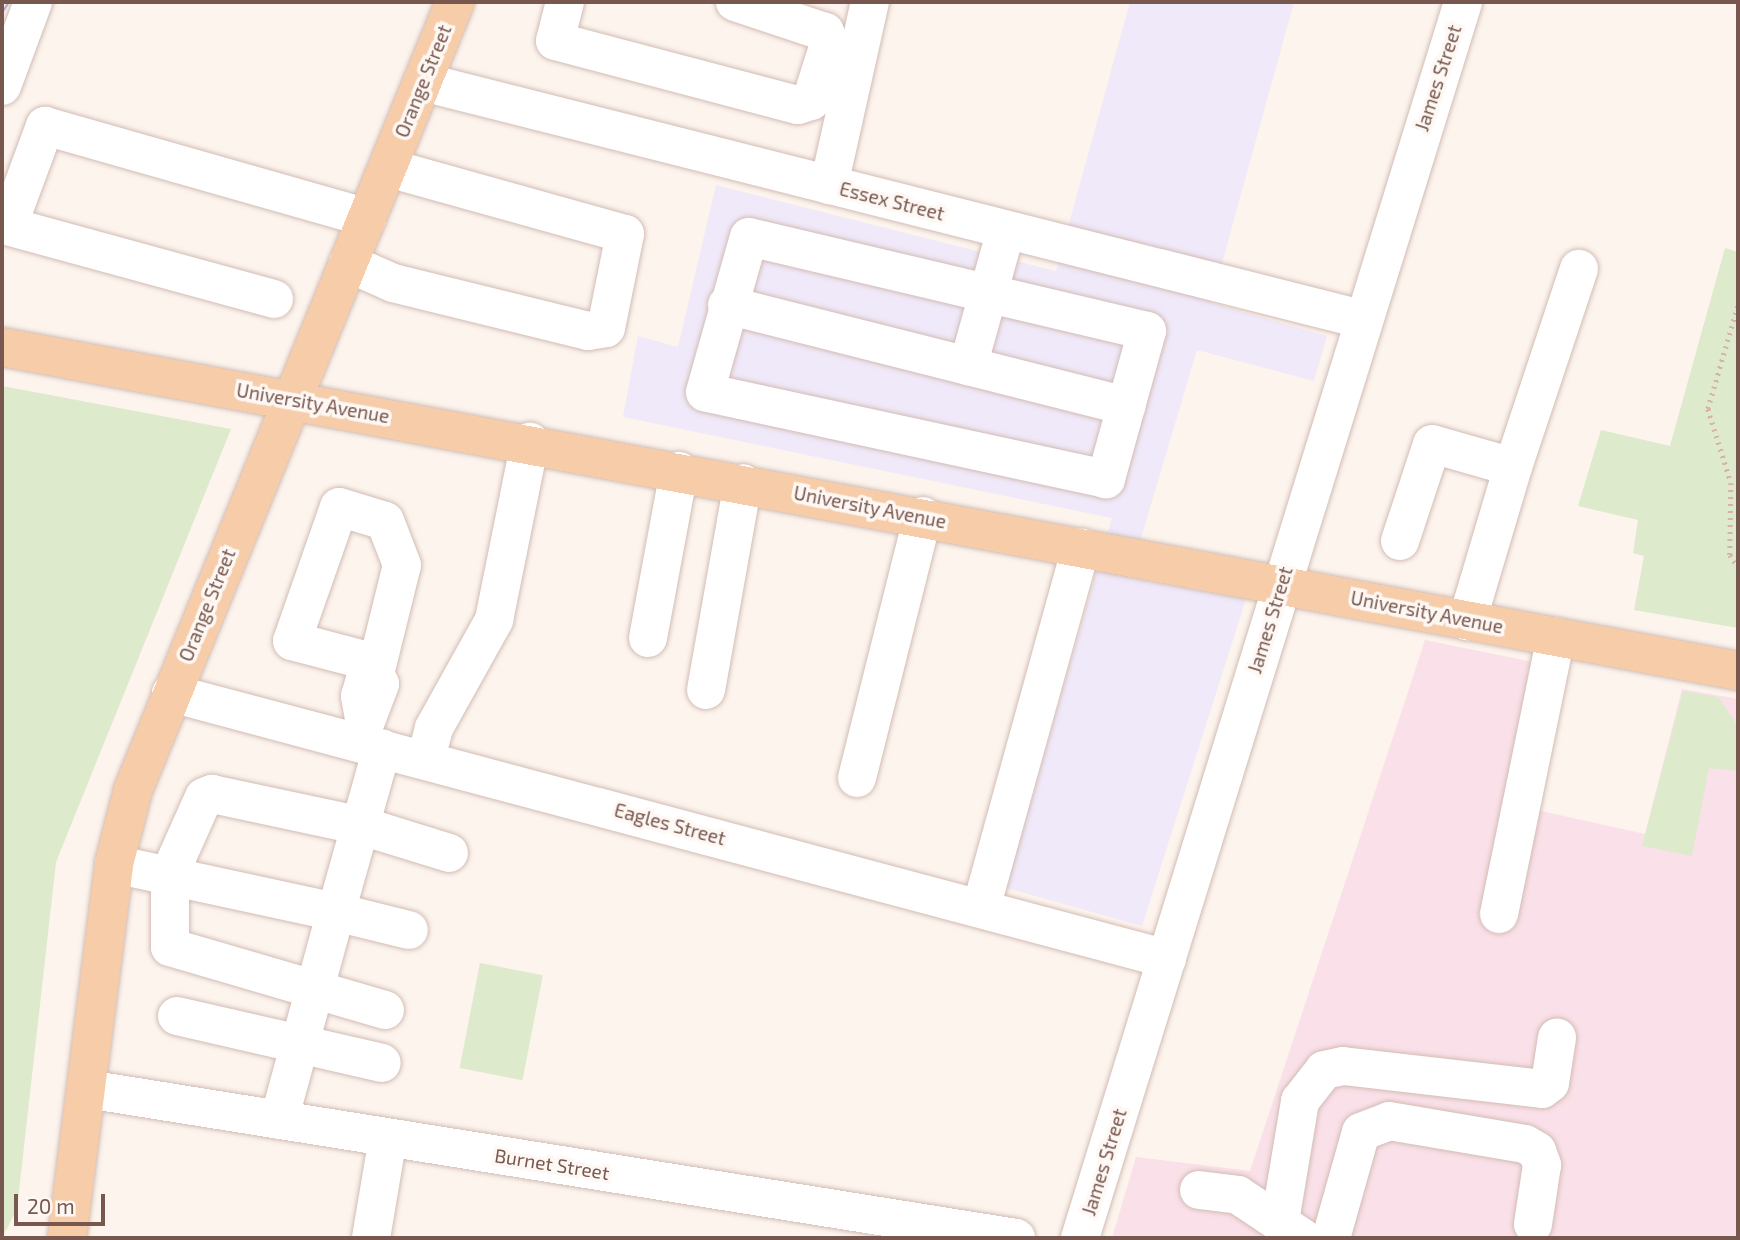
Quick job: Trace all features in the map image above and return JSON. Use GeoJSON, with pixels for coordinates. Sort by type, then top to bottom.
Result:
{"type":"FeatureCollection","features":[{"type":"Feature","properties":{"kind":"main road","name":"Orange Street"},"geometry":{"type":"LineString","coordinates":[[68,1238],[114,864],[133,790],[455,2]]}},
{"type":"Feature","properties":{"kind":"main road","name":"University Avenue"},"geometry":{"type":"LineString","coordinates":[[2,346],[293,396],[1738,671]]}},
{"type":"Feature","properties":{"kind":"street"},"geometry":{"type":"LineString","coordinates":[[2,86],[33,2]]}},
{"type":"Feature","properties":{"kind":"street"},"geometry":{"type":"LineString","coordinates":[[565,2],[555,41],[798,105],[811,101],[829,44],[825,32],[735,2]]}},
{"type":"Feature","properties":{"kind":"street"},"geometry":{"type":"LineString","coordinates":[[829,185],[870,2]]}},
{"type":"Feature","properties":{"kind":"street","name":"James Street"},"geometry":{"type":"LineString","coordinates":[[1080,1238],[1361,319],[1463,2]]}},
{"type":"Feature","properties":{"kind":"street","name":"Essex Street"},"geometry":{"type":"LineString","coordinates":[[423,82],[1361,319]]}},
{"type":"Feature","properties":{"kind":"street"},"geometry":{"type":"LineString","coordinates":[[274,299],[8,226],[45,126],[367,218]]}},
{"type":"Feature","properties":{"kind":"street"},"geometry":{"type":"LineString","coordinates":[[348,263],[393,283],[588,331],[606,328],[625,234],[388,168]]}},
{"type":"Feature","properties":{"kind":"street"},"geometry":{"type":"LineString","coordinates":[[968,366],[1006,230]]}},
{"type":"Feature","properties":{"kind":"street"},"geometry":{"type":"LineString","coordinates":[[755,236],[987,295],[1147,331],[1106,479],[705,392],[742,243],[755,236]]}},
{"type":"Feature","properties":{"kind":"street"},"geometry":{"type":"LineString","coordinates":[[1467,621],[1513,467],[1579,269]]}},
{"type":"Feature","properties":{"kind":"street"},"geometry":{"type":"LineString","coordinates":[[727,305],[1126,406]]}},
{"type":"Feature","properties":{"kind":"street"},"geometry":{"type":"LineString","coordinates":[[426,758],[434,727],[494,620],[530,442]]}},
{"type":"Feature","properties":{"kind":"street"},"geometry":{"type":"LineString","coordinates":[[1400,541],[1433,444],[1513,467]]}},
{"type":"Feature","properties":{"kind":"street"},"geometry":{"type":"LineString","coordinates":[[648,638],[679,471]]}},
{"type":"Feature","properties":{"kind":"street"},"geometry":{"type":"LineString","coordinates":[[706,690],[743,483]]}},
{"type":"Feature","properties":{"kind":"street"},"geometry":{"type":"LineString","coordinates":[[857,778],[923,516]]}},
{"type":"Feature","properties":{"kind":"street"},"geometry":{"type":"LineString","coordinates":[[981,908],[1081,548]]}},
{"type":"Feature","properties":{"kind":"street"},"geometry":{"type":"LineString","coordinates":[[1499,914],[1556,637]]}},
{"type":"Feature","properties":{"kind":"street"},"geometry":{"type":"LineString","coordinates":[[279,1120],[298,1043],[362,826],[368,736],[380,684],[375,668]]}},
{"type":"Feature","properties":{"kind":"street","name":"Eagles Street"},"geometry":{"type":"LineString","coordinates":[[171,693],[368,736],[426,758],[1167,959]]}},
{"type":"Feature","properties":{"kind":"street"},"geometry":{"type":"LineString","coordinates":[[385,1010],[170,947],[170,873],[204,797],[212,794],[362,826],[449,853]]}},
{"type":"Feature","properties":{"kind":"street"},"geometry":{"type":"LineString","coordinates":[[114,864],[170,873],[410,930]]}},
{"type":"Feature","properties":{"kind":"street"},"geometry":{"type":"LineString","coordinates":[[177,1016],[382,1063]]}},
{"type":"Feature","properties":{"kind":"street"},"geometry":{"type":"LineString","coordinates":[[1199,1190],[1238,1195],[1291,1230],[1300,1101],[1324,1070],[1343,1066],[1542,1090],[1550,1083],[1557,1038]]}},
{"type":"Feature","properties":{"kind":"street","name":"Burnet Street"},"geometry":{"type":"LineString","coordinates":[[87,1089],[1016,1238]]}},
{"type":"Feature","properties":{"kind":"street"},"geometry":{"type":"LineString","coordinates":[[1331,1238],[1361,1132],[1389,1121],[1537,1151],[1542,1165],[1533,1224]]}},
{"type":"Feature","properties":{"kind":"street"},"geometry":{"type":"LineString","coordinates":[[371,1238],[388,1138]]}},
{"type":"Feature","properties":{"kind":"path"},"geometry":{"type":"LineString","coordinates":[[1738,306],[1708,409],[1731,482],[1730,555],[1738,567]]}},
{"type":"Feature","properties":{"kind":"shaded area"},"geometry":{"type":"Polygon","coordinates":[[[1130,2],[1294,2],[1211,303],[1327,336],[1314,381],[1197,350],[1129,578],[1246,599],[1142,926],[1006,888],[1112,518],[623,417],[638,336],[678,347],[716,185],[1056,271],[1130,2]]]}},
{"type":"Feature","properties":{"kind":"shaded area"},"geometry":{"type":"Polygon","coordinates":[[[1425,640],[1548,665],[1514,805],[1645,834],[1682,689],[1738,699],[1738,1238],[1112,1238],[1136,1157],[1250,1171],[1425,640]]]}},
{"type":"Feature","properties":{"kind":"green space"},"geometry":{"type":"Polygon","coordinates":[[[1725,248],[1738,252],[1738,628],[1634,610],[1644,556],[1633,553],[1638,520],[1578,506],[1601,430],[1670,446],[1725,248]]]}},
{"type":"Feature","properties":{"kind":"green space"},"geometry":{"type":"Polygon","coordinates":[[[2,386],[231,429],[56,862],[17,1209],[2,1238],[2,386]]]}},
{"type":"Feature","properties":{"kind":"green space"},"geometry":{"type":"Polygon","coordinates":[[[1683,691],[1718,697],[1738,726],[1738,771],[1709,768],[1692,856],[1642,846],[1683,691]]]}},
{"type":"Feature","properties":{"kind":"green space"},"geometry":{"type":"Polygon","coordinates":[[[480,963],[543,975],[522,1080],[460,1068],[480,963]]]}},
{"type":"Feature","properties":{"kind":"tram line"},"geometry":{"type":"LineString","coordinates":[[2,13],[9,2]]}}]}
